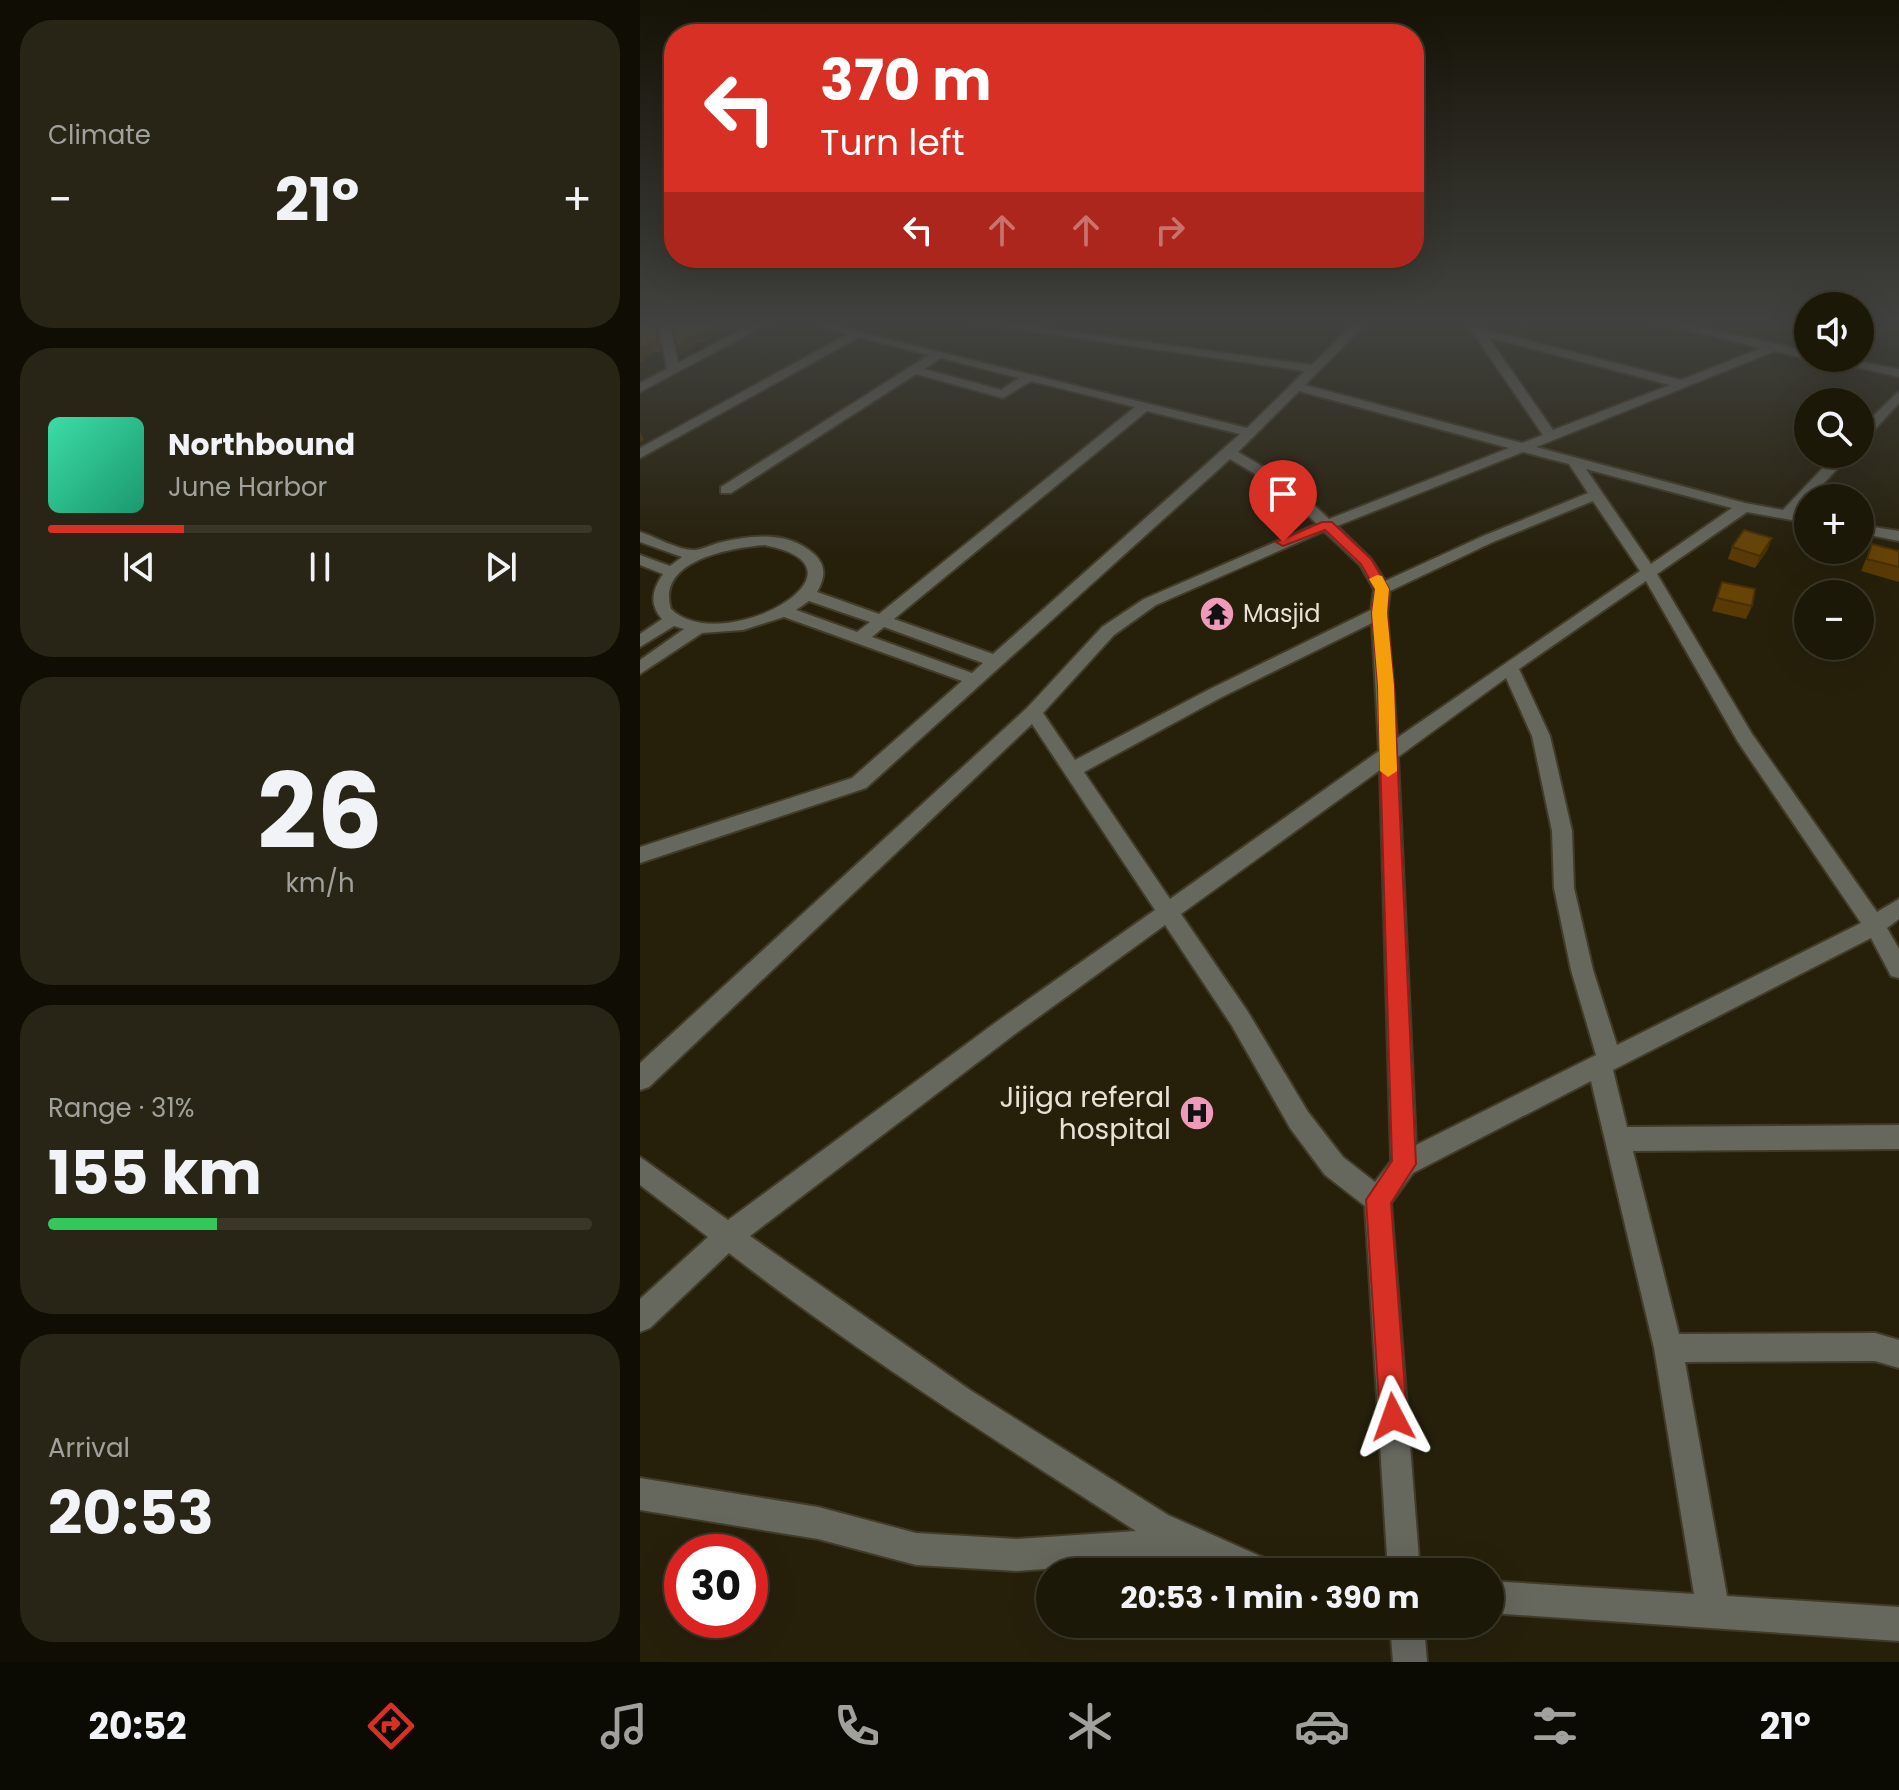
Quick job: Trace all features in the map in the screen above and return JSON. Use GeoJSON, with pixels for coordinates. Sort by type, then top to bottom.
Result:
{"type":"FeatureCollection","features":[{"type":"Feature","properties":{"kind":"street"},"geometry":{"type":"LineString","coordinates":[[640,454],[738,400]]}},
{"type":"Feature","properties":{"kind":"street"},"geometry":{"type":"LineString","coordinates":[[726,490],[868,400]]}},
{"type":"Feature","properties":{"kind":"street"},"geometry":{"type":"LineString","coordinates":[[1119,400],[1251,433]]}},
{"type":"Feature","properties":{"kind":"street"},"geometry":{"type":"LineString","coordinates":[[640,855],[859,783],[1286,400]]}},
{"type":"Feature","properties":{"kind":"street"},"geometry":{"type":"LineString","coordinates":[[1344,400],[1744,507],[1794,516]]}},
{"type":"Feature","properties":{"kind":"street"},"geometry":{"type":"LineString","coordinates":[[1525,400],[1551,437]]}},
{"type":"Feature","properties":{"kind":"street"},"geometry":{"type":"LineString","coordinates":[[640,1079],[1033,712],[1108,631],[1150,602],[1327,525],[1644,400]]}},
{"type":"Feature","properties":{"kind":"street"},"geometry":{"type":"LineString","coordinates":[[1874,422],[1895,400]]}},
{"type":"Feature","properties":{"kind":"street"},"geometry":{"type":"LineString","coordinates":[[859,639],[1145,406]]}},
{"type":"Feature","properties":{"kind":"street"},"geometry":{"type":"LineString","coordinates":[[1229,453],[1284,485],[1366,562],[1382,589],[1379,613],[1386,686],[1404,1164]]}},
{"type":"Feature","properties":{"kind":"street"},"geometry":{"type":"LineString","coordinates":[[1575,463],[1649,573],[1745,738],[1875,926],[1899,969]]}},
{"type":"Feature","properties":{"kind":"street"},"geometry":{"type":"LineString","coordinates":[[1786,515],[1831,468]]}},
{"type":"Feature","properties":{"kind":"street"},"geometry":{"type":"LineString","coordinates":[[1382,589],[1488,539],[1596,495]]}},
{"type":"Feature","properties":{"kind":"street"},"geometry":{"type":"LineString","coordinates":[[640,1318],[728,1236],[1168,909],[1510,667],[1744,507]]}},
{"type":"Feature","properties":{"kind":"street"},"geometry":{"type":"LineString","coordinates":[[1874,532],[1899,536]]}},
{"type":"Feature","properties":{"kind":"street"},"geometry":{"type":"LineString","coordinates":[[640,537],[696,556]]}},
{"type":"Feature","properties":{"kind":"street"},"geometry":{"type":"LineString","coordinates":[[741,542],[785,543],[802,549],[813,558],[818,570],[806,594],[783,611],[752,623],[724,628],[699,627],[674,619],[663,610],[659,598],[663,585],[673,572],[696,556],[741,542]]}},
{"type":"Feature","properties":{"kind":"street"},"geometry":{"type":"LineString","coordinates":[[640,560],[673,572]]}},
{"type":"Feature","properties":{"kind":"street"},"geometry":{"type":"LineString","coordinates":[[806,594],[996,661]]}},
{"type":"Feature","properties":{"kind":"street"},"geometry":{"type":"LineString","coordinates":[[783,611],[975,680]]}},
{"type":"Feature","properties":{"kind":"street"},"geometry":{"type":"LineString","coordinates":[[1073,770],[1214,694],[1379,613]]}},
{"type":"Feature","properties":{"kind":"street"},"geometry":{"type":"LineString","coordinates":[[640,642],[674,619]]}},
{"type":"Feature","properties":{"kind":"street"},"geometry":{"type":"LineString","coordinates":[[640,668],[699,627]]}},
{"type":"Feature","properties":{"kind":"street"},"geometry":{"type":"LineString","coordinates":[[1510,667],[1541,736],[1562,831],[1564,888],[1604,1061],[1618,1139],[1668,1348],[1713,1612]]}},
{"type":"Feature","properties":{"kind":"street"},"geometry":{"type":"LineString","coordinates":[[1033,712],[1240,1019],[1299,1120],[1334,1166],[1378,1200]]}},
{"type":"Feature","properties":{"kind":"street"},"geometry":{"type":"LineString","coordinates":[[1403,1558],[1378,1200],[1404,1164],[1875,926],[1899,907]]}},
{"type":"Feature","properties":{"kind":"street"},"geometry":{"type":"LineString","coordinates":[[1618,1139],[1899,1137]]}},
{"type":"Feature","properties":{"kind":"street"},"geometry":{"type":"LineString","coordinates":[[640,1169],[790,1283],[960,1400],[1157,1526],[1229,1558]]}},
{"type":"Feature","properties":{"kind":"street"},"geometry":{"type":"LineString","coordinates":[[1668,1348],[1875,1347],[1899,1354]]}},
{"type":"Feature","properties":{"kind":"street"},"geometry":{"type":"LineString","coordinates":[[640,1494],[818,1523],[916,1549],[1017,1555],[1195,1543]]}},
{"type":"Feature","properties":{"kind":"street"},"geometry":{"type":"LineString","coordinates":[[1504,1598],[1899,1624]]}},
{"type":"Feature","properties":{"kind":"street"},"geometry":{"type":"LineString","coordinates":[[1408,1638],[1410,1662]]}},
{"type":"Feature","properties":{"kind":"building"},"geometry":{"type":"Polygon","coordinates":[[[1744,530],[1772,538],[1760,556],[1732,547],[1744,530]]]}},
{"type":"Feature","properties":{"kind":"building"},"geometry":{"type":"Polygon","coordinates":[[[1874,545],[1899,551],[1899,567],[1874,561],[1874,545]]]}},
{"type":"Feature","properties":{"kind":"building"},"geometry":{"type":"Polygon","coordinates":[[[1722,582],[1755,589],[1752,606],[1717,598],[1722,582]]]}},
{"type":"Feature","properties":{"kind":"slow traffic"},"geometry":{"type":"LineString","coordinates":[[1377,579],[1382,589],[1379,613],[1386,686],[1388,771]]}},
{"type":"Feature","properties":{"kind":"place","name":"Masjid"},"geometry":{"type":"Point","coordinates":[1217,614]}},
{"type":"Feature","properties":{"kind":"place","name":"Jijiga referal hospital"},"geometry":{"type":"Point","coordinates":[1197,1113]}},
{"type":"Feature","properties":{"kind":"route"},"geometry":{"type":"LineString","coordinates":[[1283,542],[1327,525],[1366,562],[1382,589],[1379,613],[1386,686],[1404,1164],[1378,1200],[1393,1417]]}}]}
